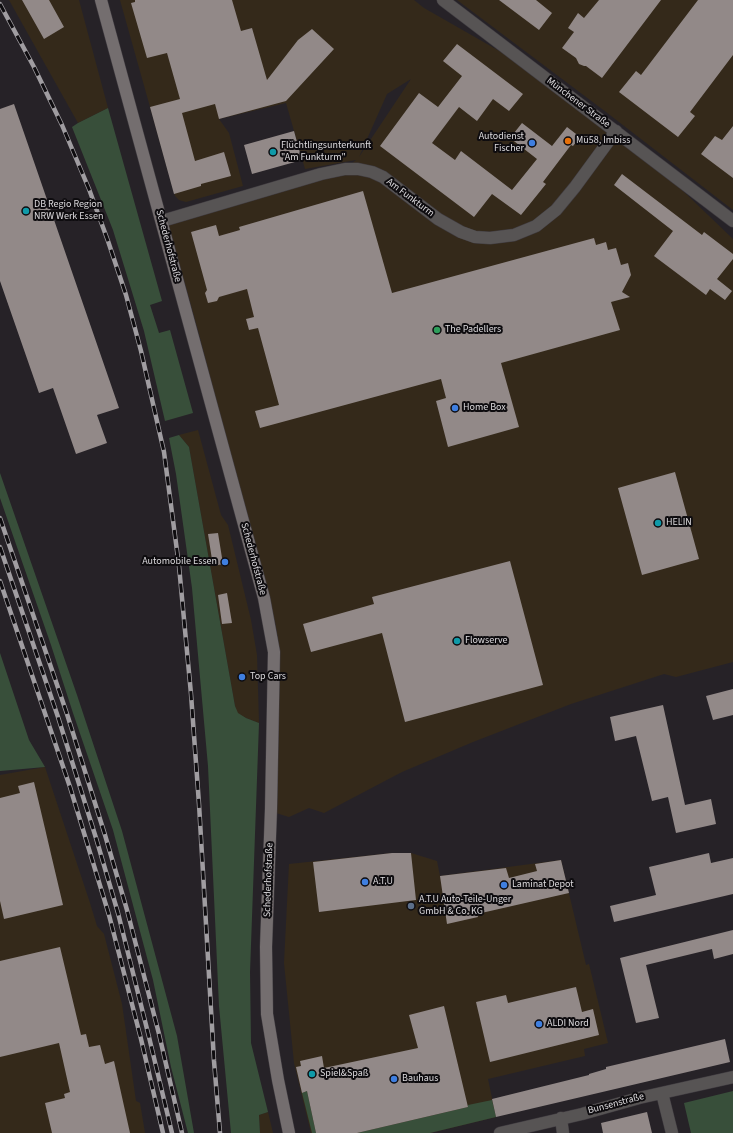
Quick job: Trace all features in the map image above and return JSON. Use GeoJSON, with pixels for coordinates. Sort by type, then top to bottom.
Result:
{"type":"FeatureCollection","features":[{"type":"Feature","properties":{"kind":"street","name":"Schederhofstraße"},"geometry":{"type":"LineString","coordinates":[[101,0],[264,598],[274,652],[271,808],[266,947],[267,1014],[276,1072],[290,1133]]}},
{"type":"Feature","properties":{"kind":"street","name":"Münchener Straße"},"geometry":{"type":"LineString","coordinates":[[442,0],[733,220]]}},
{"type":"Feature","properties":{"kind":"street","name":"Am Funkturm"},"geometry":{"type":"LineString","coordinates":[[162,221],[321,174],[345,169],[358,169],[372,172],[383,178],[438,219],[461,232],[475,237],[490,238],[514,235],[536,226],[556,210],[616,131]]}},
{"type":"Feature","properties":{"kind":"street","name":"Bunsenstraße"},"geometry":{"type":"LineString","coordinates":[[500,1133],[733,1077]]}},
{"type":"Feature","properties":{"kind":"street"},"geometry":{"type":"LineString","coordinates":[[662,1093],[672,1133]]}},
{"type":"Feature","properties":{"kind":"street"},"geometry":{"type":"LineString","coordinates":[[562,1118],[563,1133]]}},
{"type":"Feature","properties":{"kind":"shaded area"},"geometry":{"type":"Polygon","coordinates":[[[9,0],[79,0],[108,108],[78,123],[9,0]]]}},
{"type":"Feature","properties":{"kind":"shaded area"},"geometry":{"type":"Polygon","coordinates":[[[120,0],[414,0],[424,8],[522,64],[657,166],[733,239],[733,662],[676,677],[664,674],[571,704],[473,742],[402,772],[324,813],[309,808],[289,817],[276,813],[280,652],[275,621],[268,602],[199,334],[168,223],[339,173],[356,160],[305,169],[286,103],[219,119],[229,133],[243,186],[186,202],[179,200],[175,196],[120,0]],[[411,79],[387,94],[359,157],[411,79]]]}},
{"type":"Feature","properties":{"kind":"shaded area"},"geometry":{"type":"Polygon","coordinates":[[[457,0],[733,0],[733,210],[606,112],[457,0]]]}},
{"type":"Feature","properties":{"kind":"shaded area"},"geometry":{"type":"Polygon","coordinates":[[[198,430],[221,515],[228,525],[251,620],[257,655],[259,723],[237,713],[235,706],[189,447],[179,435],[198,430]]]}},
{"type":"Feature","properties":{"kind":"shaded area"},"geometry":{"type":"Polygon","coordinates":[[[45,767],[97,926],[104,934],[122,1004],[136,1101],[140,1103],[145,1133],[0,1133],[0,775],[45,767]]]}},
{"type":"Feature","properties":{"kind":"shaded area"},"geometry":{"type":"Polygon","coordinates":[[[392,853],[411,853],[437,861],[440,876],[561,860],[586,965],[589,964],[608,1043],[584,1049],[585,1056],[488,1079],[496,1117],[430,1133],[311,1133],[294,1063],[284,963],[289,864],[392,853]]]}},
{"type":"Feature","properties":{"kind":"shaded area"},"geometry":{"type":"Polygon","coordinates":[[[268,1112],[273,1133],[260,1133],[259,1115],[268,1112]]]}},
{"type":"Feature","properties":{"kind":"green space"},"geometry":{"type":"Polygon","coordinates":[[[108,108],[162,301],[150,305],[159,333],[170,330],[193,413],[165,421],[144,331],[113,230],[72,127],[108,108]]]}},
{"type":"Feature","properties":{"kind":"green space"},"geometry":{"type":"Polygon","coordinates":[[[179,435],[189,447],[235,706],[238,713],[259,723],[250,972],[251,1043],[268,1112],[259,1115],[260,1133],[231,1133],[219,1006],[208,766],[192,588],[176,474],[169,438],[179,435]]]}},
{"type":"Feature","properties":{"kind":"green space"},"geometry":{"type":"Polygon","coordinates":[[[0,473],[77,695],[122,831],[177,1036],[194,1133],[188,1133],[171,1067],[153,980],[113,830],[0,498],[0,473]]]}},
{"type":"Feature","properties":{"kind":"green space"},"geometry":{"type":"Polygon","coordinates":[[[0,653],[29,740],[45,767],[0,771],[0,653]]]}},
{"type":"Feature","properties":{"kind":"green space"},"geometry":{"type":"Polygon","coordinates":[[[307,1091],[316,1133],[312,1133],[302,1093],[307,1091]]]}},
{"type":"Feature","properties":{"kind":"green space"},"geometry":{"type":"Polygon","coordinates":[[[733,1091],[733,1133],[691,1133],[684,1103],[733,1091]]]}},
{"type":"Feature","properties":{"kind":"green space"},"geometry":{"type":"Polygon","coordinates":[[[492,1100],[496,1117],[430,1133],[357,1133],[468,1107],[468,1105],[492,1100]]]}},
{"type":"Feature","properties":{"kind":"building"},"geometry":{"type":"Polygon","coordinates":[[[22,0],[49,0],[64,27],[44,39],[22,0]]]}},
{"type":"Feature","properties":{"kind":"building"},"geometry":{"type":"Polygon","coordinates":[[[135,0],[232,0],[241,31],[252,28],[267,80],[298,40],[312,29],[334,49],[286,101],[219,119],[215,104],[182,113],[195,161],[224,152],[231,176],[201,184],[201,186],[174,194],[150,107],[180,99],[167,53],[147,58],[131,3],[135,2],[135,0]]]}},
{"type":"Feature","properties":{"kind":"building"},"geometry":{"type":"Polygon","coordinates":[[[499,0],[536,0],[552,13],[539,30],[499,0]]]}},
{"type":"Feature","properties":{"kind":"building"},"geometry":{"type":"Polygon","coordinates":[[[599,0],[661,0],[602,78],[586,66],[579,64],[576,58],[562,48],[574,32],[568,28],[578,13],[584,18],[599,0]]]}},
{"type":"Feature","properties":{"kind":"building"},"geometry":{"type":"Polygon","coordinates":[[[698,0],[733,0],[733,55],[690,112],[695,116],[678,137],[619,92],[636,71],[641,75],[698,0]]]}},
{"type":"Feature","properties":{"kind":"building"},"geometry":{"type":"Polygon","coordinates":[[[457,44],[523,94],[509,111],[493,99],[477,121],[459,107],[432,143],[455,160],[461,151],[512,190],[537,159],[510,138],[522,123],[552,146],[567,127],[580,137],[573,146],[571,145],[543,182],[546,184],[521,215],[492,194],[474,217],[380,146],[419,93],[438,107],[462,76],[443,61],[457,44]]]}},
{"type":"Feature","properties":{"kind":"building","name":"DB Regio Region NRW Werk Essen"},"geometry":{"type":"Polygon","coordinates":[[[14,104],[119,408],[97,415],[107,443],[76,454],[53,388],[39,393],[0,281],[0,109],[14,104]]]}},
{"type":"Feature","properties":{"kind":"building"},"geometry":{"type":"Polygon","coordinates":[[[733,126],[733,178],[701,154],[715,136],[722,140],[733,126]]]}},
{"type":"Feature","properties":{"kind":"building","name":"Flüchtlingsunterkunft \"Am Funkturm\""},"geometry":{"type":"Polygon","coordinates":[[[294,131],[302,160],[252,174],[244,145],[294,131]]]}},
{"type":"Feature","properties":{"kind":"building"},"geometry":{"type":"Polygon","coordinates":[[[622,174],[702,235],[704,232],[733,254],[733,259],[717,279],[732,291],[725,300],[710,289],[706,295],[654,256],[673,231],[614,185],[622,174]]]}},
{"type":"Feature","properties":{"kind":"building"},"geometry":{"type":"Polygon","coordinates":[[[363,191],[392,293],[594,238],[596,245],[606,242],[608,250],[616,248],[621,265],[628,263],[631,275],[622,292],[630,297],[611,302],[620,330],[501,363],[519,427],[448,447],[436,401],[446,398],[441,379],[260,428],[255,411],[279,405],[258,328],[249,330],[246,319],[254,317],[247,289],[219,297],[217,301],[208,303],[205,293],[207,290],[191,232],[216,225],[219,236],[240,230],[239,227],[363,191]]]}},
{"type":"Feature","properties":{"kind":"building","name":"HELIN"},"geometry":{"type":"Polygon","coordinates":[[[675,472],[699,559],[642,575],[618,488],[675,472]]]}},
{"type":"Feature","properties":{"kind":"building"},"geometry":{"type":"Polygon","coordinates":[[[218,533],[223,564],[213,566],[208,534],[218,533]]]}},
{"type":"Feature","properties":{"kind":"building","name":"Flowserve"},"geometry":{"type":"Polygon","coordinates":[[[510,561],[543,685],[405,722],[382,633],[311,652],[303,624],[374,604],[372,597],[510,561]]]}},
{"type":"Feature","properties":{"kind":"building"},"geometry":{"type":"Polygon","coordinates":[[[227,593],[232,623],[222,624],[218,595],[227,593]]]}},
{"type":"Feature","properties":{"kind":"building"},"geometry":{"type":"Polygon","coordinates":[[[733,689],[733,715],[713,720],[706,696],[733,689]]]}},
{"type":"Feature","properties":{"kind":"building"},"geometry":{"type":"Polygon","coordinates":[[[663,705],[685,805],[711,799],[716,824],[676,833],[668,797],[652,801],[636,736],[615,741],[610,717],[663,705]]]}},
{"type":"Feature","properties":{"kind":"building"},"geometry":{"type":"Polygon","coordinates":[[[34,782],[63,905],[4,919],[0,901],[0,798],[20,793],[18,786],[34,782]]]}},
{"type":"Feature","properties":{"kind":"building","name":"A.T.U"},"geometry":{"type":"Polygon","coordinates":[[[392,853],[411,853],[416,900],[319,912],[313,862],[392,853]]]}},
{"type":"Feature","properties":{"kind":"building"},"geometry":{"type":"Polygon","coordinates":[[[709,853],[711,863],[733,858],[733,894],[614,922],[610,906],[656,895],[649,867],[709,853]]]}},
{"type":"Feature","properties":{"kind":"building","name":"Laminat Depot"},"geometry":{"type":"Polygon","coordinates":[[[561,860],[569,893],[477,914],[478,917],[447,924],[440,876],[506,868],[509,878],[537,871],[535,864],[561,860]]]}},
{"type":"Feature","properties":{"kind":"building"},"geometry":{"type":"Polygon","coordinates":[[[733,930],[733,954],[714,959],[712,949],[646,965],[659,1018],[636,1023],[620,958],[733,930]]]}},
{"type":"Feature","properties":{"kind":"building"},"geometry":{"type":"Polygon","coordinates":[[[60,947],[81,1035],[86,1034],[89,1047],[100,1045],[105,1064],[114,1061],[130,1133],[52,1133],[45,1103],[65,1098],[64,1094],[70,1092],[59,1043],[0,1057],[0,961],[60,947]]]}},
{"type":"Feature","properties":{"kind":"building","name":"ALDI Nord"},"geometry":{"type":"Polygon","coordinates":[[[576,987],[582,1012],[593,1009],[599,1035],[490,1062],[476,1002],[506,995],[508,1003],[576,987]]]}},
{"type":"Feature","properties":{"kind":"building","name":"Bauhaus"},"geometry":{"type":"Polygon","coordinates":[[[444,1006],[468,1107],[357,1133],[316,1133],[307,1091],[302,1093],[296,1067],[301,1066],[300,1061],[322,1056],[324,1068],[418,1048],[409,1015],[444,1006]]]}},
{"type":"Feature","properties":{"kind":"building"},"geometry":{"type":"Polygon","coordinates":[[[725,1039],[730,1062],[496,1117],[492,1099],[589,1075],[606,1069],[606,1067],[725,1039]]]}},
{"type":"Feature","properties":{"kind":"building"},"geometry":{"type":"Polygon","coordinates":[[[647,1112],[652,1133],[603,1133],[601,1123],[647,1112]]]}},
{"type":"Feature","properties":{"kind":"railway"},"geometry":{"type":"LineString","coordinates":[[0,4],[34,67],[62,125],[89,189],[126,295],[141,351],[164,452],[179,566],[191,694],[214,1061],[220,1133]]}},
{"type":"Feature","properties":{"kind":"railway"},"geometry":{"type":"LineString","coordinates":[[0,518],[67,714],[105,835],[127,910],[159,1034],[182,1133]]}},
{"type":"Feature","properties":{"kind":"railway"},"geometry":{"type":"LineString","coordinates":[[0,547],[58,717],[96,838],[118,913],[172,1133]]}},
{"type":"Feature","properties":{"kind":"railway"},"geometry":{"type":"LineString","coordinates":[[0,581],[70,787],[109,915],[141,1039],[163,1133]]}},
{"type":"Feature","properties":{"kind":"place","name":"Mü58, Imbiss"},"geometry":{"type":"Point","coordinates":[568,141]}},
{"type":"Feature","properties":{"kind":"place","name":"Autodienst Fischer"},"geometry":{"type":"Point","coordinates":[532,143]}},
{"type":"Feature","properties":{"kind":"place","name":"Flüchtlingsunterkunft \"Am Funkturm\""},"geometry":{"type":"Point","coordinates":[273,152]}},
{"type":"Feature","properties":{"kind":"place","name":"DB Regio Region NRW Werk Essen"},"geometry":{"type":"Point","coordinates":[26,211]}},
{"type":"Feature","properties":{"kind":"place","name":"The Padellers"},"geometry":{"type":"Point","coordinates":[437,330]}},
{"type":"Feature","properties":{"kind":"place","name":"Home Box"},"geometry":{"type":"Point","coordinates":[455,408]}},
{"type":"Feature","properties":{"kind":"place","name":"HELIN"},"geometry":{"type":"Point","coordinates":[658,523]}},
{"type":"Feature","properties":{"kind":"place","name":"Automobile Essen"},"geometry":{"type":"Point","coordinates":[225,562]}},
{"type":"Feature","properties":{"kind":"place","name":"Flowserve"},"geometry":{"type":"Point","coordinates":[457,641]}},
{"type":"Feature","properties":{"kind":"place","name":"Top Cars"},"geometry":{"type":"Point","coordinates":[242,677]}},
{"type":"Feature","properties":{"kind":"place","name":"A.T.U"},"geometry":{"type":"Point","coordinates":[365,882]}},
{"type":"Feature","properties":{"kind":"place","name":"Laminat Depot"},"geometry":{"type":"Point","coordinates":[504,885]}},
{"type":"Feature","properties":{"kind":"place","name":"A.T.U Auto-Teile-Unger GmbH & Co. KG"},"geometry":{"type":"Point","coordinates":[411,906]}},
{"type":"Feature","properties":{"kind":"place","name":"ALDI Nord"},"geometry":{"type":"Point","coordinates":[539,1024]}},
{"type":"Feature","properties":{"kind":"place","name":"Spiel&Spaß"},"geometry":{"type":"Point","coordinates":[312,1074]}},
{"type":"Feature","properties":{"kind":"place","name":"Bauhaus"},"geometry":{"type":"Point","coordinates":[394,1079]}}]}
